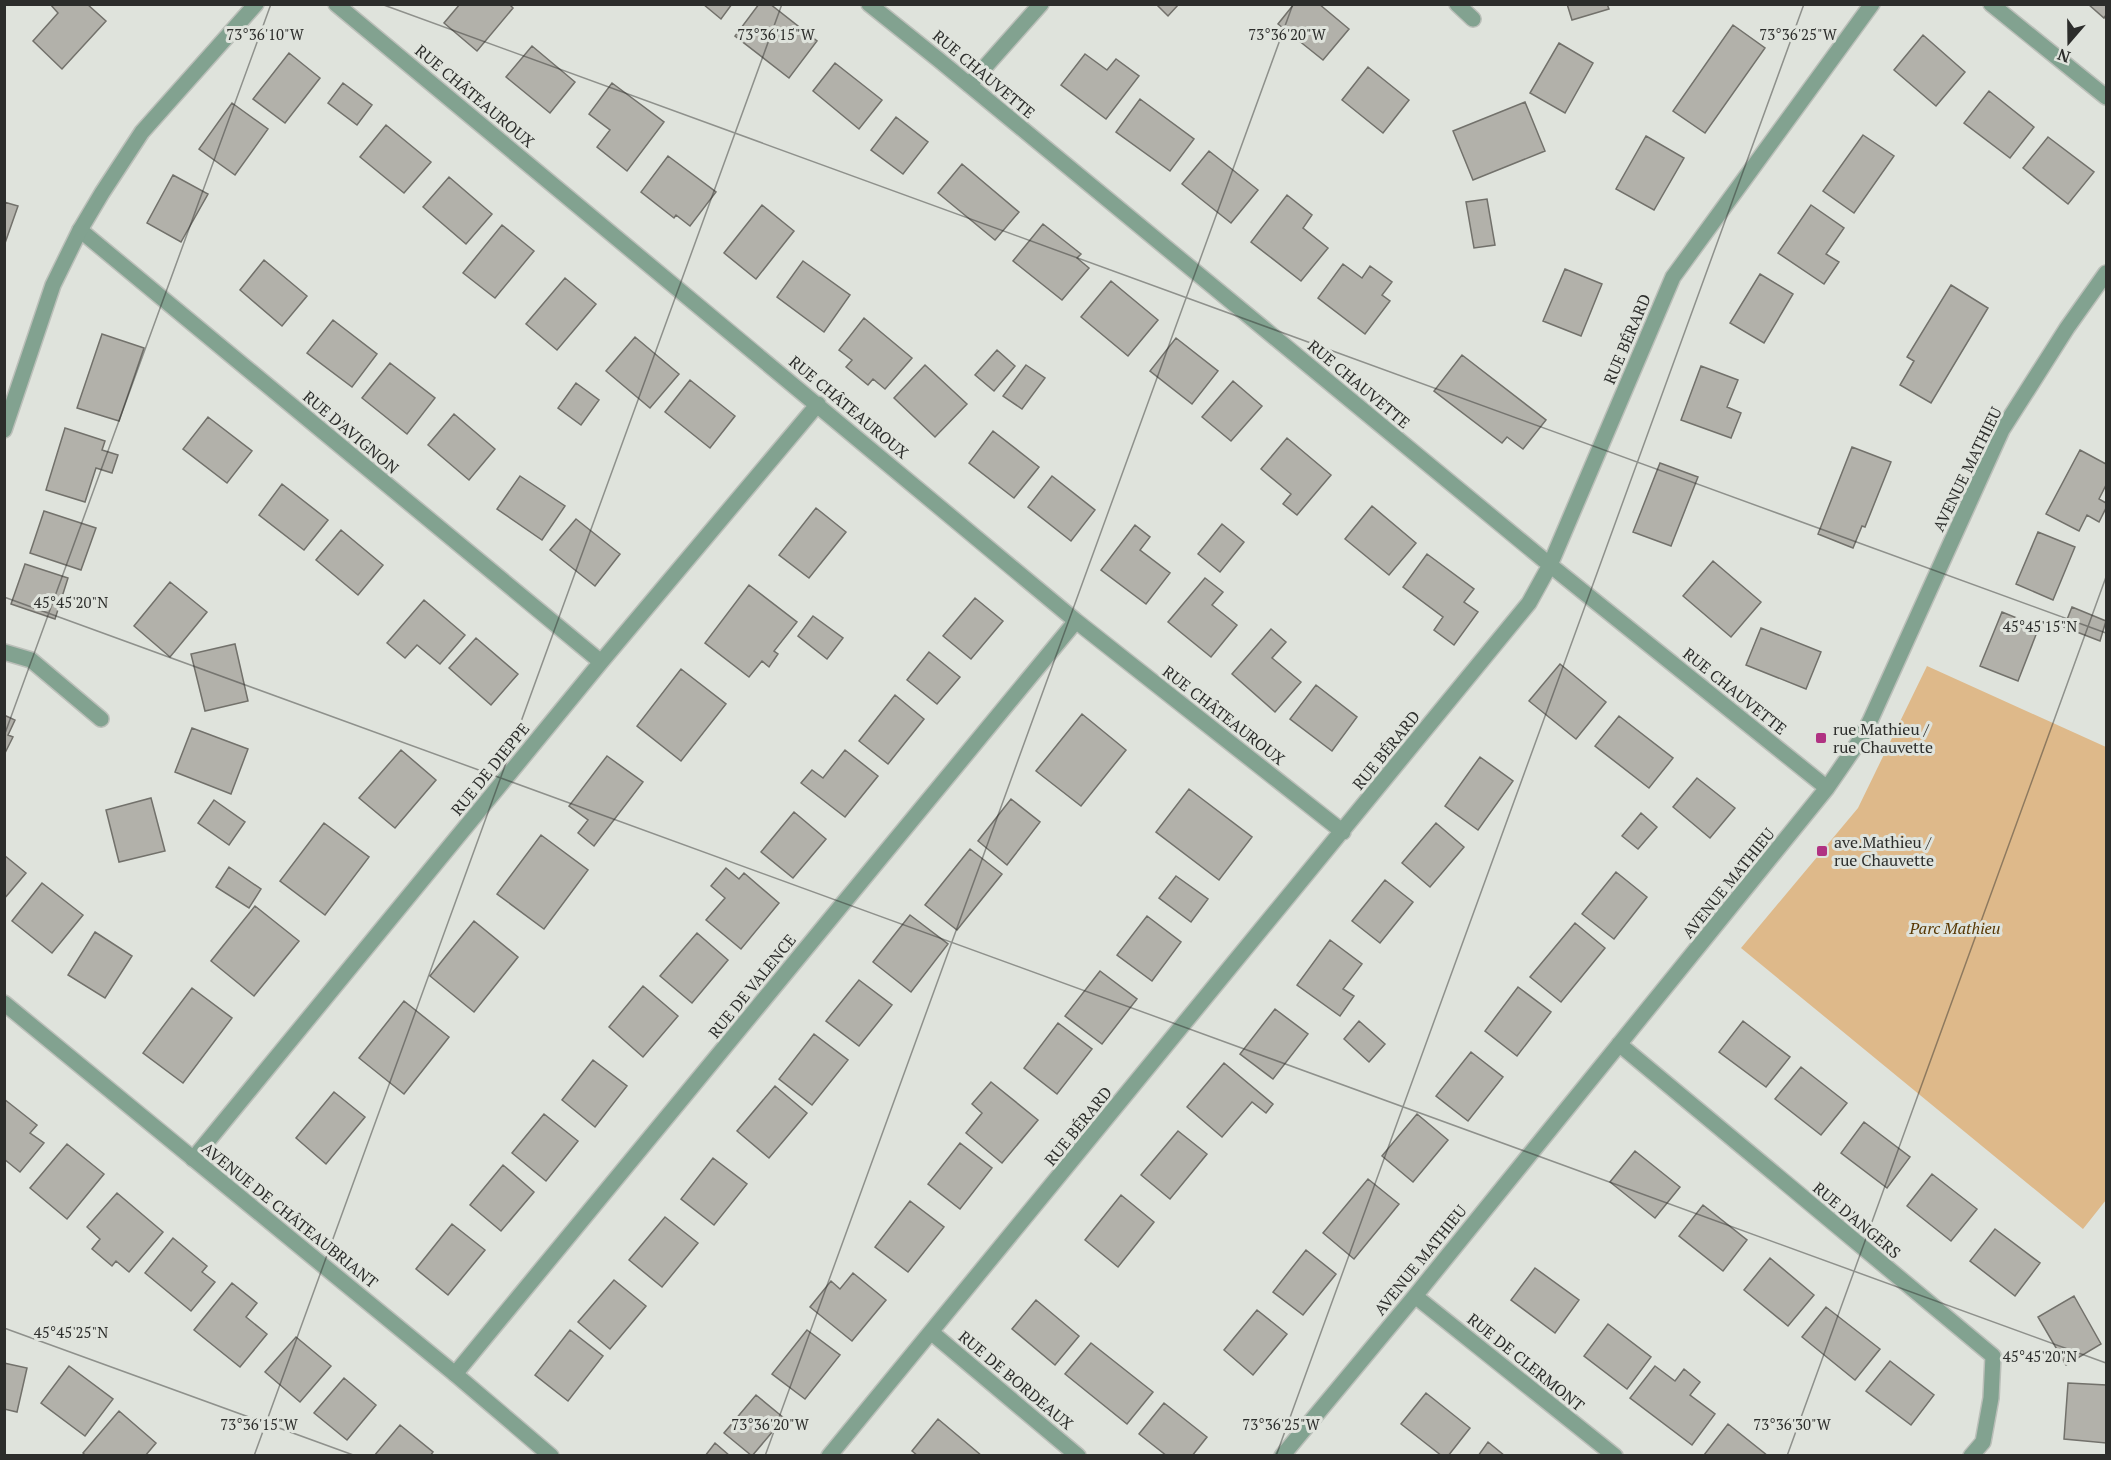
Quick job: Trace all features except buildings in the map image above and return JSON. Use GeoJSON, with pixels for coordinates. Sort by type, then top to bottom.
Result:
{"type":"FeatureCollection","features":[{"type":"Feature","properties":{"kind":"street"},"geometry":{"type":"LineString","coordinates":[[4,430],[53,285],[80,230],[142,132],[256,4]]}},
{"type":"Feature","properties":{"kind":"street","name":"RUE CHÂTEAUROUX"},"geometry":{"type":"LineString","coordinates":[[336,4],[1076,621],[1343,832]]}},
{"type":"Feature","properties":{"kind":"street","name":"RUE CHAUVETTE"},"geometry":{"type":"LineString","coordinates":[[869,4],[1550,565],[1827,788]]}},
{"type":"Feature","properties":{"kind":"street"},"geometry":{"type":"LineString","coordinates":[[969,85],[1041,4]]}},
{"type":"Feature","properties":{"kind":"street"},"geometry":{"type":"LineString","coordinates":[[1457,4],[1473,19]]}},
{"type":"Feature","properties":{"kind":"street","name":"RUE BÉRARD"},"geometry":{"type":"LineString","coordinates":[[829,1455],[1529,603],[1550,565],[1673,277],[1872,4]]}},
{"type":"Feature","properties":{"kind":"street"},"geometry":{"type":"LineString","coordinates":[[1991,4],[2106,97]]}},
{"type":"Feature","properties":{"kind":"street","name":"RUE D'AVIGNON"},"geometry":{"type":"LineString","coordinates":[[80,230],[601,662]]}},
{"type":"Feature","properties":{"kind":"street","name":"AVENUE MATHIEU"},"geometry":{"type":"LineString","coordinates":[[1282,1455],[1415,1296],[1827,788],[1860,740],[1870,721],[2002,430],[2067,328],[2106,273]]}},
{"type":"Feature","properties":{"kind":"street","name":"RUE DE DIEPPE"},"geometry":{"type":"LineString","coordinates":[[193,1159],[601,662],[818,404]]}},
{"type":"Feature","properties":{"kind":"street","name":"RUE DE VALENCE"},"geometry":{"type":"LineString","coordinates":[[455,1374],[1076,621]]}},
{"type":"Feature","properties":{"kind":"street"},"geometry":{"type":"LineString","coordinates":[[4,652],[32,660],[101,719]]}},
{"type":"Feature","properties":{"kind":"street","name":"AVENUE DE CHÂTEAUBRIANT"},"geometry":{"type":"LineString","coordinates":[[4,1003],[551,1455]]}},
{"type":"Feature","properties":{"kind":"street","name":"RUE D'ANGERS"},"geometry":{"type":"LineString","coordinates":[[1619,1044],[1993,1356],[1991,1398],[1983,1442],[1971,1455]]}},
{"type":"Feature","properties":{"kind":"street","name":"RUE DE CLERMONT"},"geometry":{"type":"LineString","coordinates":[[1415,1296],[1615,1455]]}},
{"type":"Feature","properties":{"kind":"street","name":"RUE DE BORDEAUX"},"geometry":{"type":"LineString","coordinates":[[931,1332],[1078,1455]]}},
{"type":"Feature","properties":{"kind":"green space","name":"Parc Mathieu"},"geometry":{"type":"Polygon","coordinates":[[[1927,666],[2106,747],[2106,1200],[2083,1229],[1741,948],[1858,808],[1927,666]]]}},
{"type":"Feature","properties":{"kind":"place","name":"rue Mathieu / rue Chauvette"},"geometry":{"type":"Point","coordinates":[1821,738]}},
{"type":"Feature","properties":{"kind":"place","name":"ave.Mathieu / rue Chauvette"},"geometry":{"type":"Point","coordinates":[1822,851]}}]}
